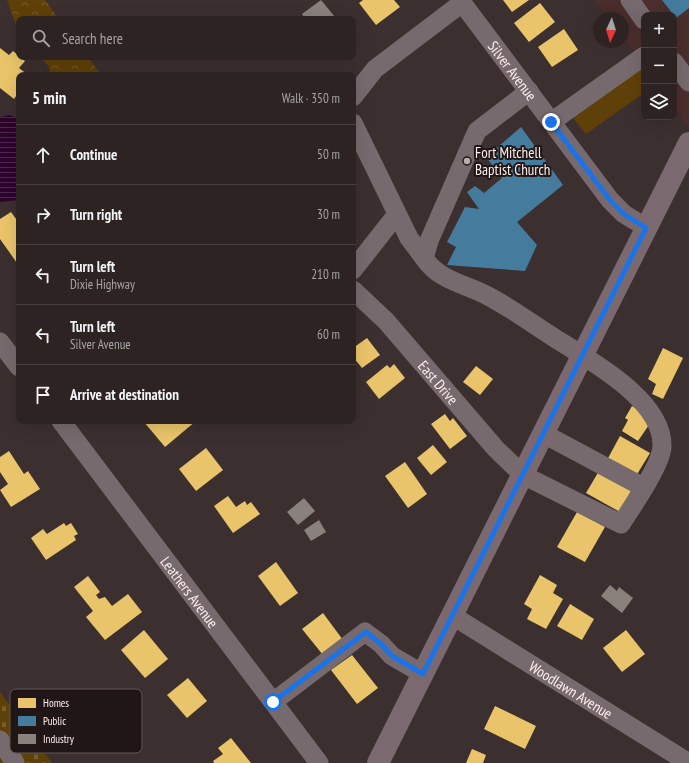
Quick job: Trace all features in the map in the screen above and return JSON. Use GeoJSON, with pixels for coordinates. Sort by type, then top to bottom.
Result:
{"type":"FeatureCollection","features":[{"type":"Feature","properties":{"kind":"main road"},"geometry":{"type":"LineString","coordinates":[[378,763],[689,143]]}},
{"type":"Feature","properties":{"kind":"street"},"geometry":{"type":"LineString","coordinates":[[630,0],[641,16]]}},
{"type":"Feature","properties":{"kind":"street"},"geometry":{"type":"LineString","coordinates":[[356,93],[374,69],[461,2]]}},
{"type":"Feature","properties":{"kind":"street","name":"Silver Avenue"},"geometry":{"type":"LineString","coordinates":[[461,2],[610,200],[624,214],[646,228]]}},
{"type":"Feature","properties":{"kind":"street"},"geometry":{"type":"LineString","coordinates":[[551,122],[641,58]]}},
{"type":"Feature","properties":{"kind":"street"},"geometry":{"type":"LineString","coordinates":[[677,66],[689,82]]}},
{"type":"Feature","properties":{"kind":"street"},"geometry":{"type":"LineString","coordinates":[[424,258],[429,241],[477,132],[529,91]]}},
{"type":"Feature","properties":{"kind":"street"},"geometry":{"type":"LineString","coordinates":[[356,129],[409,238],[430,268],[441,276],[497,301],[582,356],[616,376],[656,421],[662,447],[660,457],[643,487],[544,434]]}},
{"type":"Feature","properties":{"kind":"street"},"geometry":{"type":"LineString","coordinates":[[356,266],[398,214]]}},
{"type":"Feature","properties":{"kind":"street","name":"East Drive"},"geometry":{"type":"LineString","coordinates":[[356,293],[386,321],[496,449],[523,476],[621,524],[643,487]]}},
{"type":"Feature","properties":{"kind":"street"},"geometry":{"type":"LineString","coordinates":[[0,342],[16,363]]}},
{"type":"Feature","properties":{"kind":"street","name":"Leathers Avenue"},"geometry":{"type":"LineString","coordinates":[[63,424],[319,763]]}},
{"type":"Feature","properties":{"kind":"street","name":"Woodlawn Avenue"},"geometry":{"type":"LineString","coordinates":[[453,616],[689,763]]}},
{"type":"Feature","properties":{"kind":"street"},"geometry":{"type":"LineString","coordinates":[[273,702],[366,632],[381,644],[392,656],[423,674]]}},
{"type":"Feature","properties":{"kind":"street"},"geometry":{"type":"LineString","coordinates":[[2,746],[15,763]]}},
{"type":"Feature","properties":{"kind":"shaded area"},"geometry":{"type":"Polygon","coordinates":[[[595,0],[689,0],[689,128],[677,111],[677,12],[641,12],[641,62],[629,46],[629,12],[604,12],[595,0]]]}},
{"type":"Feature","properties":{"kind":"shaded area"},"geometry":{"type":"Polygon","coordinates":[[[10,115],[16,118],[16,200],[0,202],[0,117],[10,115]]]}},
{"type":"Feature","properties":{"kind":"green space"},"geometry":{"type":"Polygon","coordinates":[[[7,0],[45,0],[57,16],[16,16],[16,25],[7,0]]]}},
{"type":"Feature","properties":{"kind":"green space"},"geometry":{"type":"Polygon","coordinates":[[[43,60],[90,60],[99,72],[50,72],[49,67],[43,60]]]}},
{"type":"Feature","properties":{"kind":"green space"},"geometry":{"type":"Polygon","coordinates":[[[641,60],[641,95],[586,134],[569,113],[641,60]]]}},
{"type":"Feature","properties":{"kind":"green space"},"geometry":{"type":"Polygon","coordinates":[[[0,692],[10,706],[10,753],[45,753],[52,763],[0,763],[0,692]]]}},
{"type":"Feature","properties":{"kind":"building: Homes"},"geometry":{"type":"Polygon","coordinates":[[[363,0],[394,0],[400,7],[376,25],[359,3],[363,0]]]}},
{"type":"Feature","properties":{"kind":"building: Homes"},"geometry":{"type":"Polygon","coordinates":[[[503,0],[529,0],[512,12],[503,0]]]}},
{"type":"Feature","properties":{"kind":"building: Homes"},"geometry":{"type":"Polygon","coordinates":[[[540,3],[555,22],[529,42],[514,23],[540,3]]]}},
{"type":"Feature","properties":{"kind":"building: Homes"},"geometry":{"type":"Polygon","coordinates":[[[564,29],[578,50],[552,67],[538,47],[564,29]]]}},
{"type":"Feature","properties":{"kind":"building: Homes"},"geometry":{"type":"Polygon","coordinates":[[[0,48],[9,55],[13,51],[16,54],[16,60],[25,61],[19,68],[24,72],[16,72],[16,96],[14,99],[0,88],[0,48]]]}},
{"type":"Feature","properties":{"kind":"building: Homes"},"geometry":{"type":"Polygon","coordinates":[[[11,212],[16,219],[16,262],[0,239],[0,219],[11,212]]]}},
{"type":"Feature","properties":{"kind":"building: Homes"},"geometry":{"type":"Polygon","coordinates":[[[367,338],[380,355],[362,368],[356,361],[356,346],[367,338]]]}},
{"type":"Feature","properties":{"kind":"building: Homes"},"geometry":{"type":"Polygon","coordinates":[[[663,348],[683,358],[663,399],[652,394],[656,384],[648,379],[663,348]]]}},
{"type":"Feature","properties":{"kind":"building: Homes"},"geometry":{"type":"Polygon","coordinates":[[[394,364],[405,378],[379,399],[366,382],[387,365],[390,368],[394,364]]]}},
{"type":"Feature","properties":{"kind":"building: Homes"},"geometry":{"type":"Polygon","coordinates":[[[476,366],[493,379],[480,395],[463,382],[476,366]]]}},
{"type":"Feature","properties":{"kind":"building: Homes"},"geometry":{"type":"Polygon","coordinates":[[[632,406],[653,419],[638,441],[622,431],[628,420],[625,418],[632,406]]]}},
{"type":"Feature","properties":{"kind":"building: Homes"},"geometry":{"type":"Polygon","coordinates":[[[445,414],[450,421],[453,418],[467,436],[450,449],[431,424],[445,414]]]}},
{"type":"Feature","properties":{"kind":"building: Homes"},"geometry":{"type":"Polygon","coordinates":[[[146,424],[192,424],[165,447],[146,424]]]}},
{"type":"Feature","properties":{"kind":"building: Homes"},"geometry":{"type":"Polygon","coordinates":[[[620,436],[650,453],[636,476],[607,460],[620,436]]]}},
{"type":"Feature","properties":{"kind":"building: Homes"},"geometry":{"type":"Polygon","coordinates":[[[433,445],[447,462],[431,475],[417,458],[433,445]]]}},
{"type":"Feature","properties":{"kind":"building: Homes"},"geometry":{"type":"Polygon","coordinates":[[[206,448],[223,470],[196,491],[179,469],[206,448]]]}},
{"type":"Feature","properties":{"kind":"building: Homes"},"geometry":{"type":"Polygon","coordinates":[[[9,451],[24,474],[28,471],[40,489],[11,507],[0,490],[8,484],[0,472],[0,457],[9,451]]]}},
{"type":"Feature","properties":{"kind":"building: Homes"},"geometry":{"type":"Polygon","coordinates":[[[405,462],[427,494],[408,508],[385,476],[405,462]]]}},
{"type":"Feature","properties":{"kind":"building: Homes"},"geometry":{"type":"Polygon","coordinates":[[[599,471],[632,489],[620,512],[586,493],[599,471]]]}},
{"type":"Feature","properties":{"kind":"building: Homes"},"geometry":{"type":"Polygon","coordinates":[[[228,496],[236,507],[245,501],[247,505],[251,502],[260,514],[233,533],[214,506],[228,496]]]}},
{"type":"Feature","properties":{"kind":"building: Homes"},"geometry":{"type":"Polygon","coordinates":[[[577,512],[605,527],[585,562],[557,547],[577,512]]]}},
{"type":"Feature","properties":{"kind":"building: Homes"},"geometry":{"type":"Polygon","coordinates":[[[64,523],[66,526],[71,523],[78,534],[74,536],[76,540],[46,560],[31,538],[43,529],[47,534],[64,523]]]}},
{"type":"Feature","properties":{"kind":"building: Homes"},"geometry":{"type":"Polygon","coordinates":[[[276,562],[298,593],[280,606],[258,576],[276,562]]]}},
{"type":"Feature","properties":{"kind":"building: Homes"},"geometry":{"type":"Polygon","coordinates":[[[540,575],[557,585],[553,593],[563,599],[546,629],[527,619],[532,609],[524,604],[540,575]]]}},
{"type":"Feature","properties":{"kind":"building: Homes"},"geometry":{"type":"Polygon","coordinates":[[[88,576],[100,592],[96,595],[99,599],[105,597],[112,606],[128,594],[142,612],[105,640],[86,617],[93,611],[74,587],[88,576]]]}},
{"type":"Feature","properties":{"kind":"building: Homes"},"geometry":{"type":"Polygon","coordinates":[[[570,604],[594,619],[582,640],[557,626],[570,604]]]}},
{"type":"Feature","properties":{"kind":"building: Homes"},"geometry":{"type":"Polygon","coordinates":[[[323,613],[343,640],[323,655],[302,629],[323,613]]]}},
{"type":"Feature","properties":{"kind":"building: Homes"},"geometry":{"type":"Polygon","coordinates":[[[144,630],[168,659],[145,678],[121,650],[144,630]]]}},
{"type":"Feature","properties":{"kind":"building: Homes"},"geometry":{"type":"Polygon","coordinates":[[[626,630],[645,654],[622,672],[603,648],[626,630]]]}},
{"type":"Feature","properties":{"kind":"building: Homes"},"geometry":{"type":"Polygon","coordinates":[[[352,655],[378,688],[357,704],[331,670],[352,655]]]}},
{"type":"Feature","properties":{"kind":"building: Homes"},"geometry":{"type":"Polygon","coordinates":[[[188,678],[207,701],[187,718],[167,695],[188,678]]]}},
{"type":"Feature","properties":{"kind":"building: Homes"},"geometry":{"type":"Polygon","coordinates":[[[495,706],[536,726],[525,749],[484,729],[495,706]]]}},
{"type":"Feature","properties":{"kind":"building: Homes"},"geometry":{"type":"Polygon","coordinates":[[[231,738],[251,763],[214,763],[213,761],[223,754],[218,748],[231,738]]]}},
{"type":"Feature","properties":{"kind":"building: Homes"},"geometry":{"type":"Polygon","coordinates":[[[472,749],[486,755],[483,763],[466,763],[472,749]]]}},
{"type":"Feature","properties":{"kind":"building: Public"},"geometry":{"type":"Polygon","coordinates":[[[662,0],[689,0],[689,8],[677,17],[677,12],[671,12],[662,0]]]}},
{"type":"Feature","properties":{"kind":"building: Public"},"geometry":{"type":"Polygon","coordinates":[[[521,127],[563,185],[517,222],[537,245],[525,271],[447,265],[456,247],[447,242],[465,207],[479,209],[467,192],[475,186],[484,193],[502,178],[486,157],[521,127]]]}},
{"type":"Feature","properties":{"kind":"building: Industry"},"geometry":{"type":"Polygon","coordinates":[[[321,0],[334,16],[303,16],[302,14],[321,0]]]}},
{"type":"Feature","properties":{"kind":"building: Industry"},"geometry":{"type":"Polygon","coordinates":[[[304,498],[315,511],[298,525],[287,512],[304,498]]]}},
{"type":"Feature","properties":{"kind":"building: Industry"},"geometry":{"type":"Polygon","coordinates":[[[319,520],[326,532],[311,541],[304,530],[319,520]]]}},
{"type":"Feature","properties":{"kind":"building: Industry"},"geometry":{"type":"Polygon","coordinates":[[[610,585],[617,591],[619,587],[633,598],[622,613],[601,596],[610,585]]]}},
{"type":"Feature","properties":{"kind":"place","name":"Fort Mitchell Baptist Church"},"geometry":{"type":"Point","coordinates":[467,161]}},
{"type":"Feature","properties":{"kind":"route"},"geometry":{"type":"LineString","coordinates":[[273,702],[366,632],[381,644],[392,656],[423,674],[646,228],[624,214],[610,200],[551,122]]}}]}
